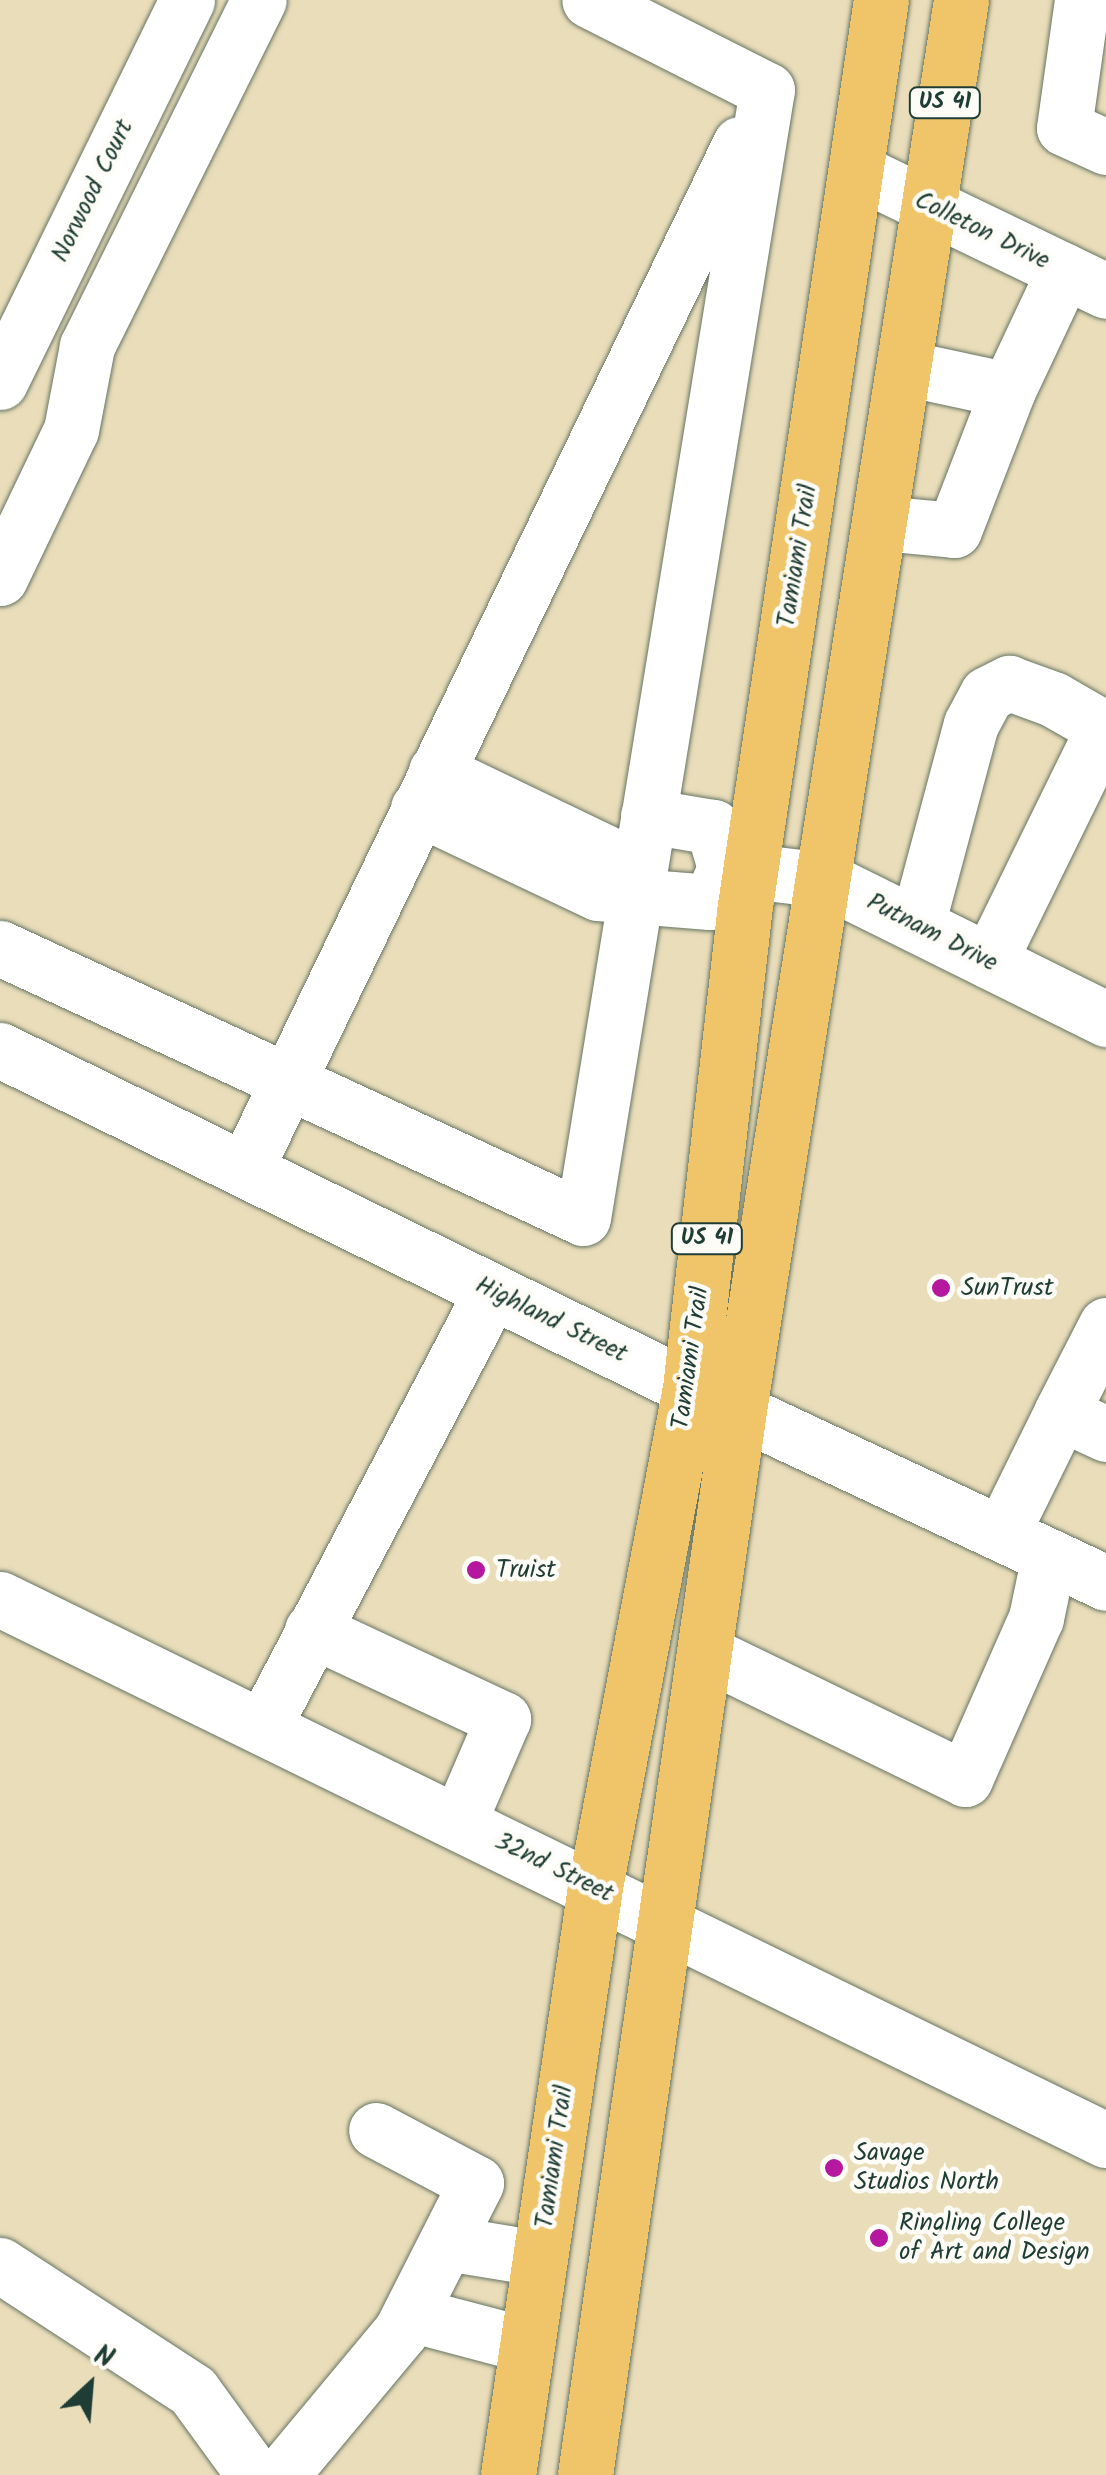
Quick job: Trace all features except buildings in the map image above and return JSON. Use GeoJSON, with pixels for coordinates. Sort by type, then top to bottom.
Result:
{"type":"FeatureCollection","features":[{"type":"Feature","properties":{"kind":"main road","name":"Tamiami Trail"},"geometry":{"type":"LineString","coordinates":[[508,2475],[595,1887],[690,1388],[738,871],[857,171],[881,0]]}},
{"type":"Feature","properties":{"kind":"main road","name":"US 41"},"geometry":{"type":"LineString","coordinates":[[585,2475],[669,1923],[739,1410],[826,880],[961,0]]}},
{"type":"Feature","properties":{"kind":"street","name":"Norwood Court"},"geometry":{"type":"LineString","coordinates":[[0,382],[187,0]]}},
{"type":"Feature","properties":{"kind":"street"},"geometry":{"type":"LineString","coordinates":[[0,578],[18,496],[71,430],[87,346],[259,0]]}},
{"type":"Feature","properties":{"kind":"street"},"geometry":{"type":"LineString","coordinates":[[590,0],[766,90]]}},
{"type":"Feature","properties":{"kind":"street"},"geometry":{"type":"LineString","coordinates":[[1082,0],[1064,128],[1106,147]]}},
{"type":"Feature","properties":{"kind":"street"},"geometry":{"type":"LineString","coordinates":[[246,1168],[766,90]]}},
{"type":"Feature","properties":{"kind":"street"},"geometry":{"type":"LineString","coordinates":[[0,948],[582,1218],[766,90]]}},
{"type":"Feature","properties":{"kind":"street","name":"Colleton Drive"},"geometry":{"type":"LineString","coordinates":[[857,171],[1085,281]]}},
{"type":"Feature","properties":{"kind":"street"},"geometry":{"type":"LineString","coordinates":[[881,523],[954,530],[1008,390],[1085,281]]}},
{"type":"Feature","properties":{"kind":"street"},"geometry":{"type":"LineString","coordinates":[[904,368],[1008,390]]}},
{"type":"Feature","properties":{"kind":"street"},"geometry":{"type":"LineString","coordinates":[[917,926],[970,724],[987,694],[1010,683],[1054,699],[1095,723],[1097,741],[988,961]]}},
{"type":"Feature","properties":{"kind":"street"},"geometry":{"type":"LineString","coordinates":[[427,790],[598,894],[641,859],[713,827],[738,871],[710,902],[641,859]]}},
{"type":"Feature","properties":{"kind":"street","name":"Putnam Drive"},"geometry":{"type":"LineString","coordinates":[[738,871],[826,880],[1106,1020]]}},
{"type":"Feature","properties":{"kind":"street","name":"Highland Street"},"geometry":{"type":"LineString","coordinates":[[0,1050],[690,1388],[1106,1582]]}},
{"type":"Feature","properties":{"kind":"street"},"geometry":{"type":"LineString","coordinates":[[264,1727],[492,1291]]}},
{"type":"Feature","properties":{"kind":"street"},"geometry":{"type":"LineString","coordinates":[[706,1652],[966,1779],[1036,1618],[1025,1545],[1084,1423],[1106,1324]]}},
{"type":"Feature","properties":{"kind":"street","name":"32nd Street"},"geometry":{"type":"LineString","coordinates":[[0,1599],[1106,2140]]}},
{"type":"Feature","properties":{"kind":"street"},"geometry":{"type":"LineString","coordinates":[[312,1630],[503,1719],[458,1822]]}},
{"type":"Feature","properties":{"kind":"street"},"geometry":{"type":"LineString","coordinates":[[282,2475],[410,2314],[476,2183],[376,2130]]}},
{"type":"Feature","properties":{"kind":"street"},"geometry":{"type":"LineString","coordinates":[[446,2243],[540,2258]]}},
{"type":"Feature","properties":{"kind":"street"},"geometry":{"type":"LineString","coordinates":[[0,2265],[193,2391],[254,2475]]}},
{"type":"Feature","properties":{"kind":"street"},"geometry":{"type":"LineString","coordinates":[[410,2314],[527,2344]]}},
{"type":"Feature","properties":{"kind":"place","name":"SunTrust"},"geometry":{"type":"Point","coordinates":[941,1288]}},
{"type":"Feature","properties":{"kind":"place","name":"Truist"},"geometry":{"type":"Point","coordinates":[476,1570]}},
{"type":"Feature","properties":{"kind":"place","name":"Savage Studios North"},"geometry":{"type":"Point","coordinates":[834,2168]}},
{"type":"Feature","properties":{"kind":"place","name":"Ringling College of Art and Design"},"geometry":{"type":"Point","coordinates":[879,2238]}}]}
